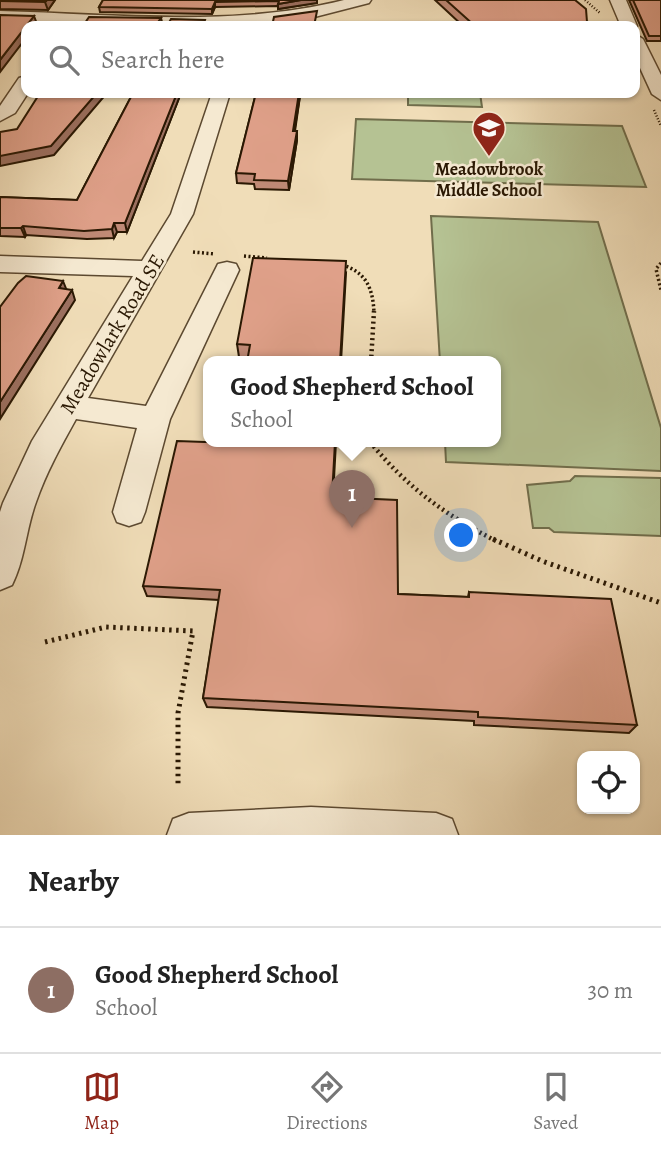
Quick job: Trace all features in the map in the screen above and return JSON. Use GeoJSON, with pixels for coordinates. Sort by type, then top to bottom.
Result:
{"type":"FeatureCollection","features":[{"type":"Feature","properties":{"kind":"street"},"geometry":{"type":"LineString","coordinates":[[263,21],[313,14],[363,0]]}},
{"type":"Feature","properties":{"kind":"street"},"geometry":{"type":"LineString","coordinates":[[618,0],[627,21]]}},
{"type":"Feature","properties":{"kind":"street"},"geometry":{"type":"LineString","coordinates":[[0,16],[55,21]]}},
{"type":"Feature","properties":{"kind":"street"},"geometry":{"type":"LineString","coordinates":[[640,50],[661,94]]}},
{"type":"Feature","properties":{"kind":"street"},"geometry":{"type":"LineString","coordinates":[[0,115],[8,109],[21,90]]}},
{"type":"Feature","properties":{"kind":"street","name":"Meadowlark Road SE"},"geometry":{"type":"LineString","coordinates":[[0,574],[19,503],[43,450],[182,214],[219,98]]}},
{"type":"Feature","properties":{"kind":"street"},"geometry":{"type":"LineString","coordinates":[[129,512],[155,419],[226,260]]}},
{"type":"Feature","properties":{"kind":"street"},"geometry":{"type":"LineString","coordinates":[[0,264],[150,269]]}},
{"type":"Feature","properties":{"kind":"street"},"geometry":{"type":"LineString","coordinates":[[68,407],[155,419]]}},
{"type":"Feature","properties":{"kind":"street"},"geometry":{"type":"LineString","coordinates":[[189,835],[312,829],[436,835]]}},
{"type":"Feature","properties":{"kind":"path"},"geometry":{"type":"LineString","coordinates":[[585,0],[602,15]]}},
{"type":"Feature","properties":{"kind":"path"},"geometry":{"type":"LineString","coordinates":[[193,252],[226,260],[271,259]]}},
{"type":"Feature","properties":{"kind":"path"},"geometry":{"type":"LineString","coordinates":[[661,263],[656,269],[661,290]]}},
{"type":"Feature","properties":{"kind":"path"},"geometry":{"type":"LineString","coordinates":[[335,264],[348,265],[365,274],[372,285],[371,356]]}},
{"type":"Feature","properties":{"kind":"path"},"geometry":{"type":"LineString","coordinates":[[373,447],[385,465],[417,492],[464,525],[545,561],[661,603]]}},
{"type":"Feature","properties":{"kind":"path"},"geometry":{"type":"LineString","coordinates":[[45,642],[106,627],[193,631],[178,713],[178,787]]}},
{"type":"Feature","properties":{"kind":"green space"},"geometry":{"type":"Polygon","coordinates":[[[408,98],[481,98],[482,107],[408,105],[408,98]]]}},
{"type":"Feature","properties":{"kind":"green space"},"geometry":{"type":"Polygon","coordinates":[[[356,119],[622,126],[646,187],[352,179],[356,119]]]}},
{"type":"Feature","properties":{"kind":"green space"},"geometry":{"type":"Polygon","coordinates":[[[431,216],[598,222],[661,428],[661,471],[446,462],[445,447],[501,447],[501,356],[440,356],[431,216]]]}},
{"type":"Feature","properties":{"kind":"green space"},"geometry":{"type":"Polygon","coordinates":[[[575,476],[661,478],[661,536],[554,532],[549,528],[533,528],[527,485],[570,481],[575,476]]]}},
{"type":"Feature","properties":{"kind":"building"},"geometry":{"type":"Polygon","coordinates":[[[0,0],[47,0],[45,2],[0,0]]]}},
{"type":"Feature","properties":{"kind":"building"},"geometry":{"type":"Polygon","coordinates":[[[103,0],[301,0],[278,4],[279,1],[215,2],[212,9],[99,7],[103,0]]]}},
{"type":"Feature","properties":{"kind":"building"},"geometry":{"type":"Polygon","coordinates":[[[446,0],[575,0],[586,9],[587,21],[469,21],[446,0]]]}},
{"type":"Feature","properties":{"kind":"building"},"geometry":{"type":"Polygon","coordinates":[[[633,0],[661,0],[661,36],[649,36],[633,0]]]}},
{"type":"Feature","properties":{"kind":"building"},"geometry":{"type":"Polygon","coordinates":[[[317,11],[315,21],[273,21],[274,17],[317,11]]]}},
{"type":"Feature","properties":{"kind":"building"},"geometry":{"type":"Polygon","coordinates":[[[0,15],[34,16],[30,21],[21,21],[21,33],[0,60],[0,15]]]}},
{"type":"Feature","properties":{"kind":"building"},"geometry":{"type":"Polygon","coordinates":[[[89,17],[161,18],[159,21],[86,21],[89,17]]]}},
{"type":"Feature","properties":{"kind":"building"},"geometry":{"type":"Polygon","coordinates":[[[171,19],[205,20],[205,21],[170,21],[171,19]]]}},
{"type":"Feature","properties":{"kind":"building"},"geometry":{"type":"Polygon","coordinates":[[[37,98],[93,98],[51,146],[0,156],[0,132],[17,129],[37,98]]]}},
{"type":"Feature","properties":{"kind":"building"},"geometry":{"type":"Polygon","coordinates":[[[130,98],[175,98],[125,223],[114,223],[112,229],[84,231],[23,226],[0,228],[0,197],[77,200],[130,98]]]}},
{"type":"Feature","properties":{"kind":"building"},"geometry":{"type":"Polygon","coordinates":[[[255,98],[298,98],[293,131],[297,131],[288,181],[254,180],[255,174],[236,173],[255,98]]]}},
{"type":"Feature","properties":{"kind":"building"},"geometry":{"type":"Polygon","coordinates":[[[253,258],[346,261],[340,356],[248,356],[250,345],[237,344],[253,258]]]}},
{"type":"Feature","properties":{"kind":"building"},"geometry":{"type":"Polygon","coordinates":[[[26,276],[63,281],[59,288],[72,290],[0,402],[0,307],[26,276]]]}},
{"type":"Feature","properties":{"kind":"building"},"geometry":{"type":"Polygon","coordinates":[[[177,441],[203,442],[203,447],[335,447],[332,497],[397,500],[398,594],[469,597],[469,592],[611,599],[637,725],[478,717],[478,712],[203,698],[220,590],[143,586],[177,441]]]}},
{"type":"Feature","properties":{"kind":"place","name":"Meadowbrook Middle School"},"geometry":{"type":"Point","coordinates":[489,158]}},
{"type":"Feature","properties":{"kind":"place","name":"Good Shepherd School"},"geometry":{"type":"Point","coordinates":[352,528]}}]}
